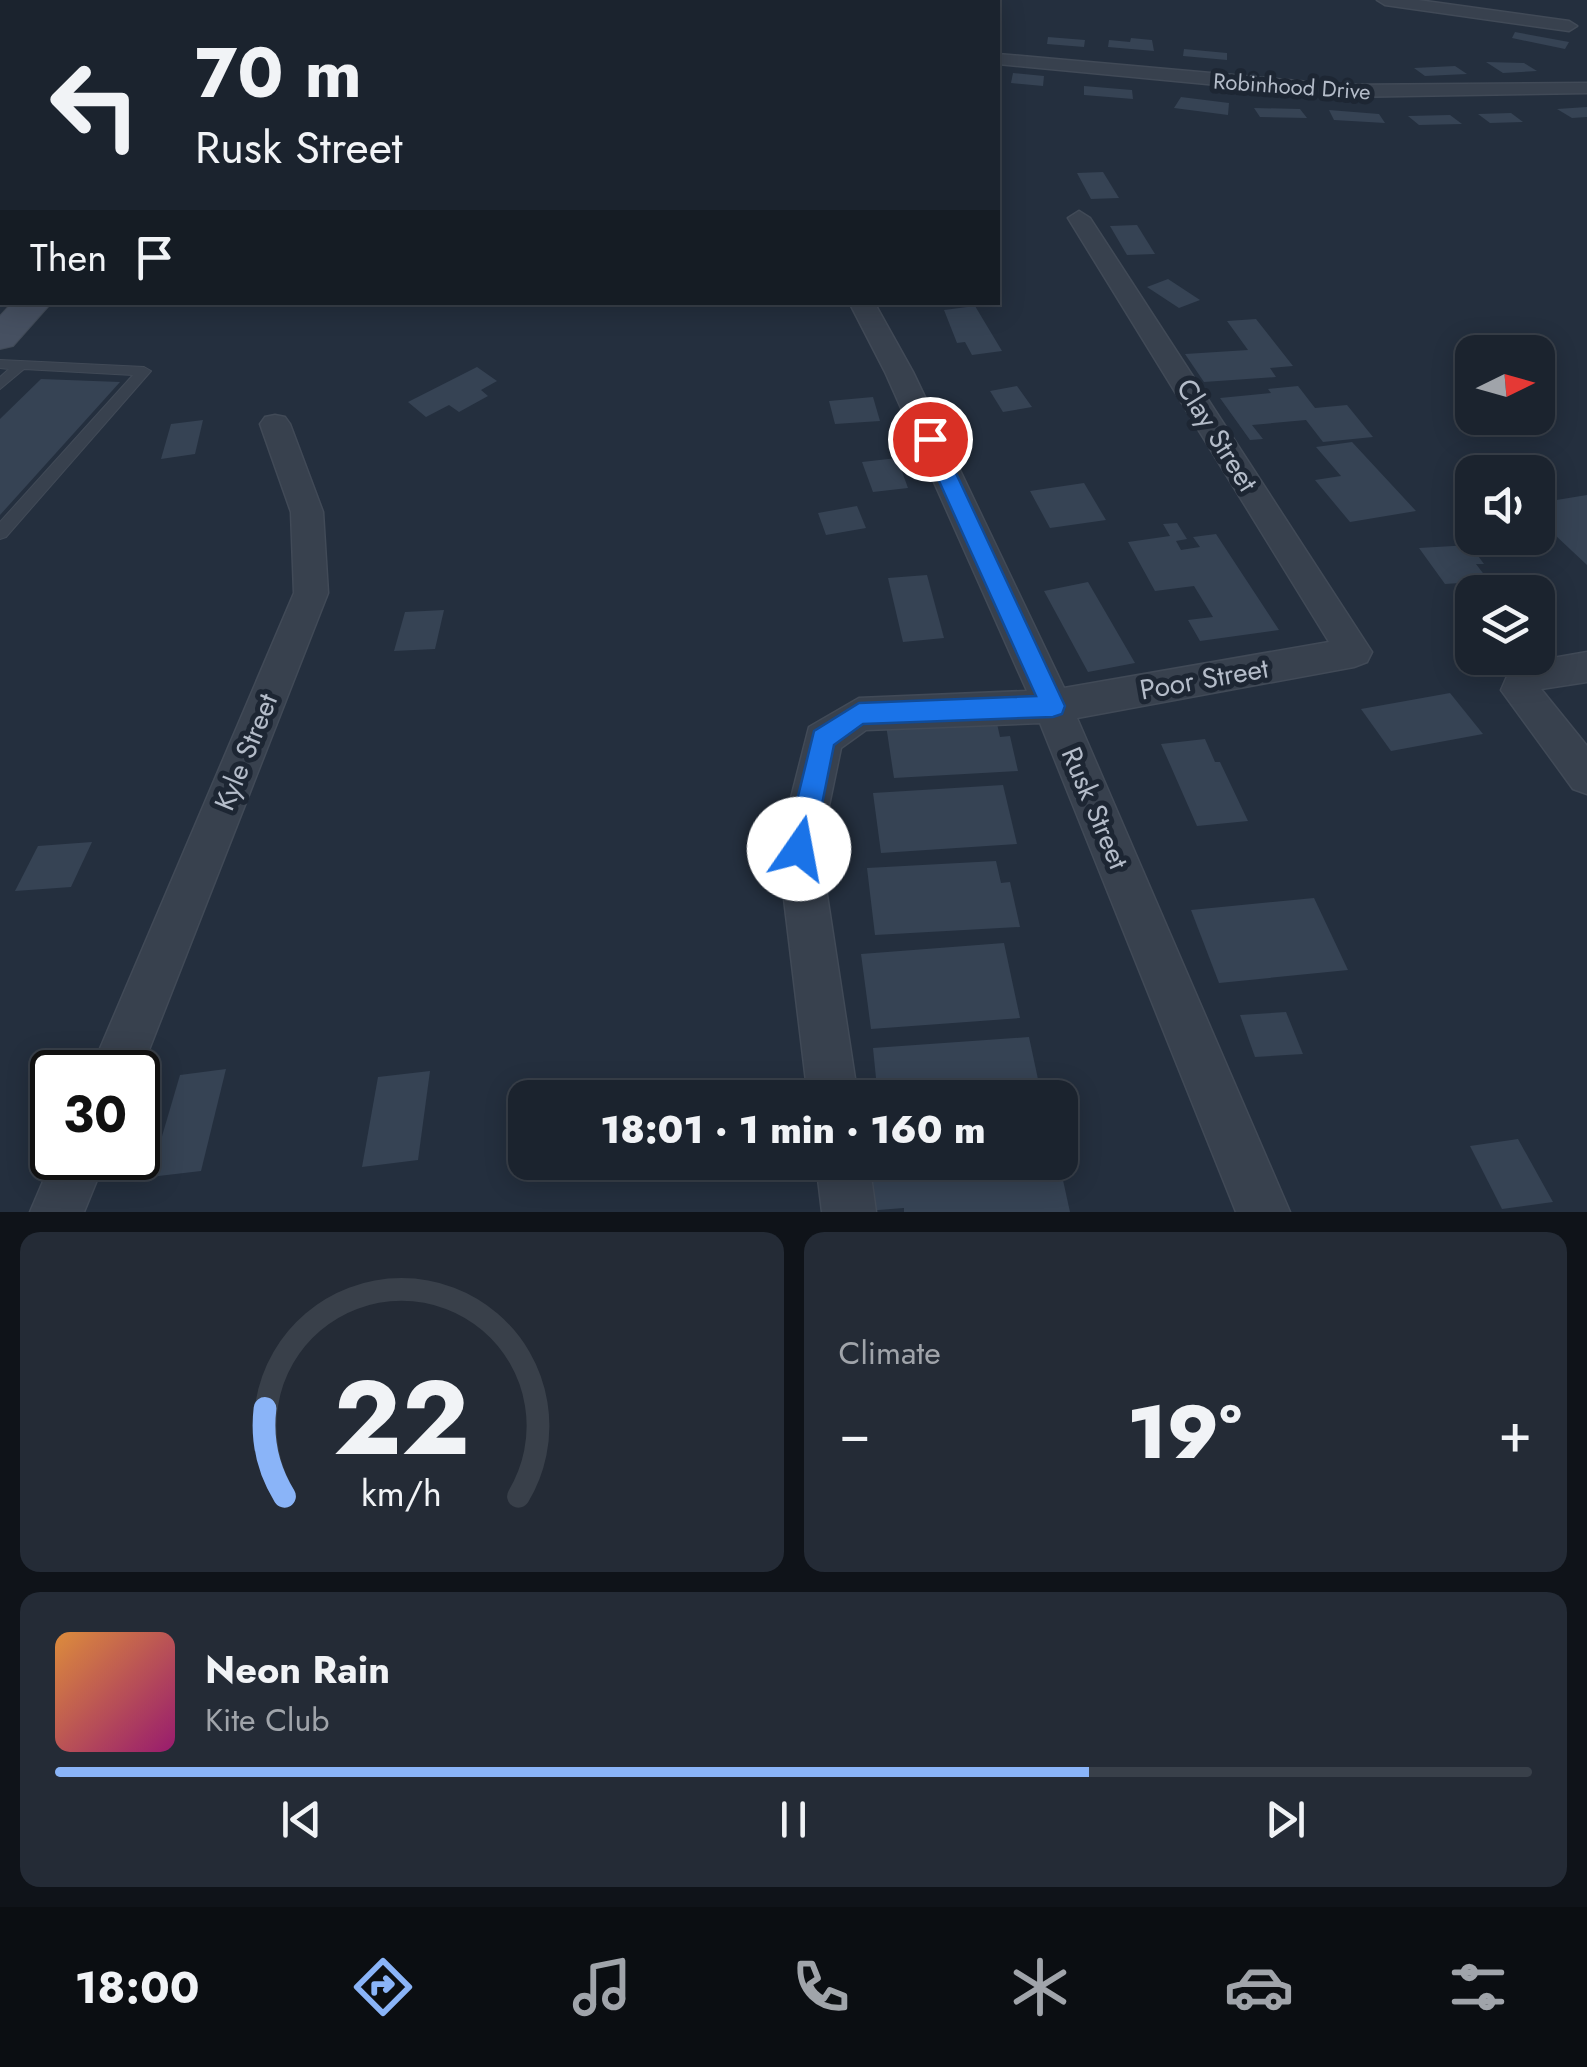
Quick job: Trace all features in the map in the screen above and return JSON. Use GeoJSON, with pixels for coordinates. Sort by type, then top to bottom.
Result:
{"type":"FeatureCollection","features":[{"type":"Feature","properties":{"kind":"main road"},"geometry":{"type":"LineString","coordinates":[[10,352],[33,305]]}},
{"type":"Feature","properties":{"kind":"street"},"geometry":{"type":"LineString","coordinates":[[1385,0],[1570,26]]}},
{"type":"Feature","properties":{"kind":"street"},"geometry":{"type":"LineString","coordinates":[[1522,0],[1587,36]]}},
{"type":"Feature","properties":{"kind":"street","name":"Robinhood Drive"},"geometry":{"type":"LineString","coordinates":[[1000,59],[1343,91],[1587,88]]}},
{"type":"Feature","properties":{"kind":"street","name":"Clay Street"},"geometry":{"type":"LineString","coordinates":[[1079,218],[1354,652]]}},
{"type":"Feature","properties":{"kind":"street","name":"Rusk Street"},"geometry":{"type":"LineString","coordinates":[[862,305],[899,372],[1053,706],[1263,1212]]}},
{"type":"Feature","properties":{"kind":"street","name":"Kyle Street"},"geometry":{"type":"LineString","coordinates":[[124,1050],[312,593],[307,512],[275,424]]}},
{"type":"Feature","properties":{"kind":"street","name":"Poor Street"},"geometry":{"type":"LineString","coordinates":[[831,1080],[799,849],[823,739],[859,714],[1053,706],[1354,652]]}},
{"type":"Feature","properties":{"kind":"street"},"geometry":{"type":"LineString","coordinates":[[1587,668],[1525,676],[1520,690],[1587,776]]}},
{"type":"Feature","properties":{"kind":"street"},"geometry":{"type":"LineString","coordinates":[[57,1212],[71,1180]]}},
{"type":"Feature","properties":{"kind":"street"},"geometry":{"type":"LineString","coordinates":[[844,1180],[848,1212]]}},
{"type":"Feature","properties":{"kind":"lane"},"geometry":{"type":"LineString","coordinates":[[0,364],[10,352]]}},
{"type":"Feature","properties":{"kind":"lane"},"geometry":{"type":"LineString","coordinates":[[0,385],[10,352]]}},
{"type":"Feature","properties":{"kind":"lane"},"geometry":{"type":"LineString","coordinates":[[0,533],[144,371],[10,352]]}},
{"type":"Feature","properties":{"kind":"building"},"geometry":{"type":"Polygon","coordinates":[[[1515,32],[1569,42],[1565,49],[1512,38],[1515,32]]]}},
{"type":"Feature","properties":{"kind":"building"},"geometry":{"type":"Polygon","coordinates":[[[1048,37],[1085,40],[1084,47],[1047,44],[1048,37]]]}},
{"type":"Feature","properties":{"kind":"building"},"geometry":{"type":"Polygon","coordinates":[[[1131,38],[1152,40],[1154,51],[1108,47],[1109,40],[1130,42],[1131,38]]]}},
{"type":"Feature","properties":{"kind":"building"},"geometry":{"type":"Polygon","coordinates":[[[1184,49],[1227,53],[1227,60],[1183,56],[1184,49]]]}},
{"type":"Feature","properties":{"kind":"building"},"geometry":{"type":"Polygon","coordinates":[[[1486,62],[1524,63],[1537,71],[1503,73],[1486,62]]]}},
{"type":"Feature","properties":{"kind":"building"},"geometry":{"type":"Polygon","coordinates":[[[1455,66],[1467,74],[1425,76],[1414,68],[1455,66]]]}},
{"type":"Feature","properties":{"kind":"building"},"geometry":{"type":"Polygon","coordinates":[[[1013,73],[1044,76],[1043,86],[1011,83],[1013,73]]]}},
{"type":"Feature","properties":{"kind":"building"},"geometry":{"type":"Polygon","coordinates":[[[1084,86],[1132,90],[1133,99],[1084,95],[1084,86]]]}},
{"type":"Feature","properties":{"kind":"building"},"geometry":{"type":"Polygon","coordinates":[[[1181,97],[1229,103],[1228,115],[1174,108],[1181,97]]]}},
{"type":"Feature","properties":{"kind":"building"},"geometry":{"type":"Polygon","coordinates":[[[1587,107],[1587,117],[1572,118],[1557,109],[1587,107]]]}},
{"type":"Feature","properties":{"kind":"building"},"geometry":{"type":"Polygon","coordinates":[[[1254,108],[1300,109],[1307,118],[1260,117],[1254,108]]]}},
{"type":"Feature","properties":{"kind":"building"},"geometry":{"type":"Polygon","coordinates":[[[1329,110],[1379,114],[1385,123],[1334,120],[1329,110]]]}},
{"type":"Feature","properties":{"kind":"building"},"geometry":{"type":"Polygon","coordinates":[[[1511,113],[1523,122],[1490,123],[1478,114],[1511,113]]]}},
{"type":"Feature","properties":{"kind":"building"},"geometry":{"type":"Polygon","coordinates":[[[1450,115],[1462,124],[1419,125],[1408,116],[1450,115]]]}},
{"type":"Feature","properties":{"kind":"building"},"geometry":{"type":"Polygon","coordinates":[[[1103,172],[1119,198],[1091,199],[1077,173],[1103,172]]]}},
{"type":"Feature","properties":{"kind":"building"},"geometry":{"type":"Polygon","coordinates":[[[1137,225],[1155,254],[1127,255],[1110,226],[1137,225]]]}},
{"type":"Feature","properties":{"kind":"building"},"geometry":{"type":"Polygon","coordinates":[[[1168,279],[1200,300],[1179,308],[1147,287],[1168,279]]]}},
{"type":"Feature","properties":{"kind":"building"},"geometry":{"type":"Polygon","coordinates":[[[975,306],[1002,351],[972,355],[965,342],[957,343],[944,310],[975,306]]]}},
{"type":"Feature","properties":{"kind":"building"},"geometry":{"type":"Polygon","coordinates":[[[1256,319],[1293,366],[1270,368],[1276,377],[1204,382],[1185,354],[1248,350],[1227,321],[1256,319]]]}},
{"type":"Feature","properties":{"kind":"building"},"geometry":{"type":"Polygon","coordinates":[[[477,367],[497,381],[481,390],[488,396],[459,412],[449,405],[426,417],[408,402],[477,367]]]}},
{"type":"Feature","properties":{"kind":"building"},"geometry":{"type":"Polygon","coordinates":[[[41,379],[120,382],[0,515],[0,419],[41,379]]]}},
{"type":"Feature","properties":{"kind":"building"},"geometry":{"type":"Polygon","coordinates":[[[1017,386],[1032,407],[1003,412],[990,391],[1017,386]]]}},
{"type":"Feature","properties":{"kind":"building"},"geometry":{"type":"Polygon","coordinates":[[[1298,386],[1315,408],[1347,405],[1373,437],[1323,442],[1306,420],[1252,425],[1263,439],[1250,440],[1220,398],[1298,386]]]}},
{"type":"Feature","properties":{"kind":"building"},"geometry":{"type":"Polygon","coordinates":[[[873,397],[880,421],[835,424],[829,401],[873,397]]]}},
{"type":"Feature","properties":{"kind":"building"},"geometry":{"type":"Polygon","coordinates":[[[203,420],[195,454],[161,459],[171,424],[203,420]]]}},
{"type":"Feature","properties":{"kind":"building"},"geometry":{"type":"Polygon","coordinates":[[[1352,442],[1416,511],[1350,522],[1315,480],[1341,476],[1316,447],[1352,442]]]}},
{"type":"Feature","properties":{"kind":"building"},"geometry":{"type":"Polygon","coordinates":[[[897,458],[908,488],[873,492],[862,462],[897,458]]]}},
{"type":"Feature","properties":{"kind":"building"},"geometry":{"type":"Polygon","coordinates":[[[1084,483],[1106,520],[1050,528],[1030,491],[1084,483]]]}},
{"type":"Feature","properties":{"kind":"building"},"geometry":{"type":"Polygon","coordinates":[[[1587,495],[1587,565],[1555,535],[1555,500],[1587,495]]]}},
{"type":"Feature","properties":{"kind":"building"},"geometry":{"type":"Polygon","coordinates":[[[857,506],[866,528],[826,535],[818,513],[857,506]]]}},
{"type":"Feature","properties":{"kind":"building"},"geometry":{"type":"Polygon","coordinates":[[[1177,523],[1187,539],[1176,541],[1181,550],[1200,547],[1193,537],[1216,534],[1279,630],[1200,641],[1188,620],[1213,617],[1194,586],[1155,591],[1128,542],[1170,536],[1163,524],[1177,523]]]}},
{"type":"Feature","properties":{"kind":"building"},"geometry":{"type":"Polygon","coordinates":[[[1455,546],[1455,555],[1477,555],[1484,564],[1476,564],[1484,575],[1455,575],[1455,583],[1445,584],[1419,548],[1455,546]]]}},
{"type":"Feature","properties":{"kind":"building"},"geometry":{"type":"Polygon","coordinates":[[[927,575],[944,638],[903,642],[888,578],[927,575]]]}},
{"type":"Feature","properties":{"kind":"building"},"geometry":{"type":"Polygon","coordinates":[[[1088,582],[1135,663],[1088,672],[1044,591],[1088,582]]]}},
{"type":"Feature","properties":{"kind":"building"},"geometry":{"type":"Polygon","coordinates":[[[444,610],[435,649],[394,651],[405,612],[444,610]]]}},
{"type":"Feature","properties":{"kind":"building"},"geometry":{"type":"Polygon","coordinates":[[[1450,693],[1483,734],[1391,751],[1361,709],[1450,693]]]}},
{"type":"Feature","properties":{"kind":"building"},"geometry":{"type":"Polygon","coordinates":[[[996,719],[1000,737],[1010,736],[1018,771],[894,778],[886,725],[996,719]]]}},
{"type":"Feature","properties":{"kind":"building"},"geometry":{"type":"Polygon","coordinates":[[[1205,739],[1248,821],[1197,826],[1161,744],[1205,739]]]}},
{"type":"Feature","properties":{"kind":"building"},"geometry":{"type":"Polygon","coordinates":[[[1003,785],[1017,844],[881,853],[873,793],[1003,785]]]}},
{"type":"Feature","properties":{"kind":"building"},"geometry":{"type":"Polygon","coordinates":[[[92,842],[71,887],[15,891],[38,846],[92,842]]]}},
{"type":"Feature","properties":{"kind":"building"},"geometry":{"type":"Polygon","coordinates":[[[996,861],[1001,883],[1010,882],[1020,927],[875,935],[867,868],[996,861]]]}},
{"type":"Feature","properties":{"kind":"building"},"geometry":{"type":"Polygon","coordinates":[[[1314,898],[1348,970],[1219,983],[1191,910],[1314,898]]]}},
{"type":"Feature","properties":{"kind":"building"},"geometry":{"type":"Polygon","coordinates":[[[1004,943],[1020,1018],[871,1029],[861,954],[1004,943]]]}},
{"type":"Feature","properties":{"kind":"building"},"geometry":{"type":"Polygon","coordinates":[[[1286,1012],[1303,1054],[1255,1057],[1240,1015],[1286,1012]]]}},
{"type":"Feature","properties":{"kind":"building"},"geometry":{"type":"Polygon","coordinates":[[[1029,1037],[1038,1080],[876,1080],[873,1048],[1029,1037]]]}},
{"type":"Feature","properties":{"kind":"building"},"geometry":{"type":"Polygon","coordinates":[[[226,1069],[201,1171],[160,1176],[160,1143],[180,1075],[226,1069]]]}},
{"type":"Feature","properties":{"kind":"building"},"geometry":{"type":"Polygon","coordinates":[[[430,1071],[418,1160],[362,1167],[378,1077],[430,1071]]]}},
{"type":"Feature","properties":{"kind":"building"},"geometry":{"type":"Polygon","coordinates":[[[1518,1139],[1553,1202],[1502,1209],[1470,1146],[1518,1139]]]}},
{"type":"Feature","properties":{"kind":"building"},"geometry":{"type":"Polygon","coordinates":[[[862,1180],[1063,1180],[1070,1212],[904,1212],[904,1208],[865,1211],[862,1180]]]}},
{"type":"Feature","properties":{"kind":"route"},"geometry":{"type":"LineString","coordinates":[[799,849],[823,739],[859,714],[1053,706],[930,439]]}}]}
